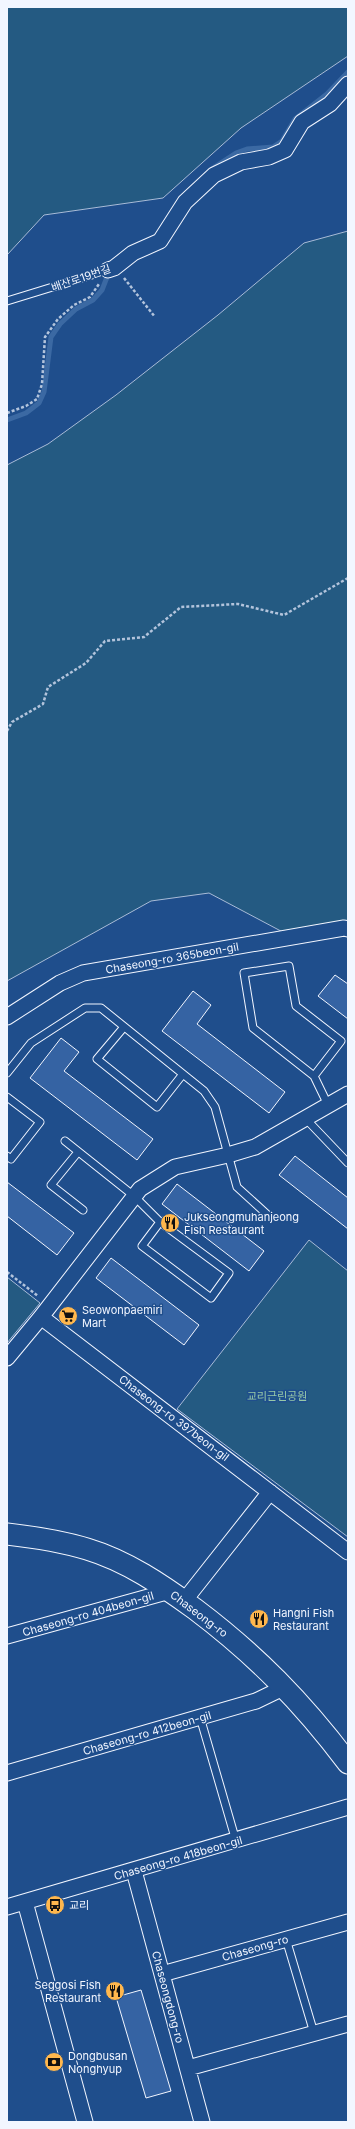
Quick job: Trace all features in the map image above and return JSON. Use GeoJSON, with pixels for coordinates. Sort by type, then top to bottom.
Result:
{"type":"FeatureCollection","features":[{"type":"Feature","properties":{"kind":"main road","name":"Chaseong-ro"},"geometry":{"type":"LineString","coordinates":[[7,1534],[41,1538],[87,1549],[134,1569],[177,1596],[250,1652],[285,1687],[348,1763]]}},
{"type":"Feature","properties":{"kind":"street","name":"배산로19번길"},"geometry":{"type":"LineString","coordinates":[[109,270],[133,253],[160,241],[185,202],[214,175],[241,162],[269,157],[285,150],[302,122],[330,104],[348,84]]}},
{"type":"Feature","properties":{"kind":"street","name":"Chaseong-ro 365beon-gil"},"geometry":{"type":"LineString","coordinates":[[7,1017],[60,983],[83,973],[344,928],[348,929]]}},
{"type":"Feature","properties":{"kind":"street"},"geometry":{"type":"LineString","coordinates":[[7,1358],[46,1311],[134,1196],[152,1180],[175,1167],[228,1155],[255,1147],[348,1094]]}},
{"type":"Feature","properties":{"kind":"street","name":"Chaseong-ro 397beon-gil"},"geometry":{"type":"LineString","coordinates":[[46,1311],[270,1492],[348,1552]]}},
{"type":"Feature","properties":{"kind":"street"},"geometry":{"type":"LineString","coordinates":[[177,1596],[270,1492]]}},
{"type":"Feature","properties":{"kind":"street","name":"Chaseong-ro 404beon-gil"},"geometry":{"type":"LineString","coordinates":[[7,1636],[177,1596]]}},
{"type":"Feature","properties":{"kind":"street","name":"Chaseong-ro 412beon-gil"},"geometry":{"type":"LineString","coordinates":[[7,1772],[256,1701],[285,1687]]}},
{"type":"Feature","properties":{"kind":"street","name":"Chaseong-ro 418beon-gil"},"geometry":{"type":"LineString","coordinates":[[7,1907],[348,1807]]}},
{"type":"Feature","properties":{"kind":"street","name":"Chaseongdong-ro"},"geometry":{"type":"LineString","coordinates":[[134,1871],[202,2122]]}},
{"type":"Feature","properties":{"kind":"street"},"geometry":{"type":"LineString","coordinates":[[25,1902],[85,2122]]}},
{"type":"Feature","properties":{"kind":"street","name":"Chaseong-ro"},"geometry":{"type":"LineString","coordinates":[[162,1974],[348,1922]]}},
{"type":"Feature","properties":{"kind":"street"},"geometry":{"type":"LineString","coordinates":[[188,2068],[348,2024]]}},
{"type":"Feature","properties":{"kind":"lane","name":"배산로19번길"},"geometry":{"type":"LineString","coordinates":[[7,301],[109,270]]}},
{"type":"Feature","properties":{"kind":"lane"},"geometry":{"type":"LineString","coordinates":[[314,1076],[341,1041],[296,1006],[289,966],[244,973],[253,1028],[314,1076],[328,1105]]}},
{"type":"Feature","properties":{"kind":"lane"},"geometry":{"type":"LineString","coordinates":[[7,1073],[31,1043],[85,1008],[101,1008],[183,1074],[210,1098],[216,1112],[237,1187],[270,1217]]}},
{"type":"Feature","properties":{"kind":"lane"},"geometry":{"type":"LineString","coordinates":[[124,1027],[97,1060],[157,1107],[183,1074]]}},
{"type":"Feature","properties":{"kind":"lane"},"geometry":{"type":"LineString","coordinates":[[7,1097],[40,1122],[11,1159],[7,1156]]}},
{"type":"Feature","properties":{"kind":"lane"},"geometry":{"type":"LineString","coordinates":[[306,1118],[348,1163]]}},
{"type":"Feature","properties":{"kind":"lane"},"geometry":{"type":"LineString","coordinates":[[64,1141],[134,1196],[160,1222],[229,1274],[211,1298],[142,1246],[160,1222]]}},
{"type":"Feature","properties":{"kind":"lane"},"geometry":{"type":"LineString","coordinates":[[78,1152],[51,1185],[83,1210]]}},
{"type":"Feature","properties":{"kind":"lane"},"geometry":{"type":"LineString","coordinates":[[200,1717],[236,1841]]}},
{"type":"Feature","properties":{"kind":"lane"},"geometry":{"type":"LineString","coordinates":[[286,1939],[314,2033]]}},
{"type":"Feature","properties":{"kind":"path"},"geometry":{"type":"LineString","coordinates":[[7,413],[26,406],[37,399],[42,384],[45,337],[58,319],[74,305],[90,298],[103,275],[109,270],[127,280],[154,316]]}},
{"type":"Feature","properties":{"kind":"path"},"geometry":{"type":"LineString","coordinates":[[7,731],[12,722],[43,704],[48,687],[86,663],[106,641],[144,637],[181,607],[238,604],[284,615],[348,578]]}},
{"type":"Feature","properties":{"kind":"path"},"geometry":{"type":"LineString","coordinates":[[7,1272],[46,1311]]}},
{"type":"Feature","properties":{"kind":"green space"},"geometry":{"type":"Polygon","coordinates":[[[7,7],[348,7],[348,56],[241,128],[163,198],[44,215],[7,255],[7,7]]]}},
{"type":"Feature","properties":{"kind":"green space"},"geometry":{"type":"Polygon","coordinates":[[[348,231],[348,921],[294,938],[209,893],[151,901],[7,981],[7,465],[48,444],[116,395],[218,315],[304,243],[348,231]]]}},
{"type":"Feature","properties":{"kind":"green space","name":"교리근린공원"},"geometry":{"type":"Polygon","coordinates":[[[309,1240],[348,1271],[348,1537],[177,1409],[309,1240]]]}},
{"type":"Feature","properties":{"kind":"green space"},"geometry":{"type":"Polygon","coordinates":[[[7,1277],[40,1303],[7,1343],[7,1277]]]}},
{"type":"Feature","properties":{"kind":"building"},"geometry":{"type":"Polygon","coordinates":[[[335,975],[348,984],[348,1019],[318,996],[335,975]]]}},
{"type":"Feature","properties":{"kind":"building"},"geometry":{"type":"Polygon","coordinates":[[[193,991],[211,1005],[197,1024],[285,1092],[269,1113],[162,1031],[193,991]]]}},
{"type":"Feature","properties":{"kind":"building"},"geometry":{"type":"Polygon","coordinates":[[[61,1038],[79,1052],[64,1071],[153,1139],[137,1160],[30,1078],[61,1038]]]}},
{"type":"Feature","properties":{"kind":"building"},"geometry":{"type":"Polygon","coordinates":[[[295,1156],[348,1198],[348,1229],[279,1175],[295,1156]]]}},
{"type":"Feature","properties":{"kind":"building"},"geometry":{"type":"Polygon","coordinates":[[[7,1182],[74,1233],[57,1255],[7,1216],[7,1182]]]}},
{"type":"Feature","properties":{"kind":"building"},"geometry":{"type":"Polygon","coordinates":[[[177,1184],[264,1251],[249,1271],[162,1204],[177,1184]]]}},
{"type":"Feature","properties":{"kind":"building"},"geometry":{"type":"Polygon","coordinates":[[[111,1258],[199,1325],[184,1345],[96,1278],[111,1258]]]}},
{"type":"Feature","properties":{"kind":"building"},"geometry":{"type":"Polygon","coordinates":[[[141,1990],[171,2091],[146,2098],[116,1997],[141,1990]]]}},
{"type":"Feature","properties":{"kind":"waterway"},"geometry":{"type":"LineString","coordinates":[[210,170],[236,153],[247,149],[273,147],[282,141],[295,119],[327,94],[348,72]]}},
{"type":"Feature","properties":{"kind":"waterway"},"geometry":{"type":"LineString","coordinates":[[7,420],[26,413],[39,403],[44,392],[51,337],[60,324],[76,309],[93,300],[102,290],[109,272]]}},
{"type":"Feature","properties":{"kind":"place","name":"Jukseongmuhanjeong Fish Restaurant"},"geometry":{"type":"Point","coordinates":[170,1223]}},
{"type":"Feature","properties":{"kind":"place","name":"Seowonpaemiri Mart"},"geometry":{"type":"Point","coordinates":[68,1316]}},
{"type":"Feature","properties":{"kind":"place","name":"Hangni Fish Restaurant"},"geometry":{"type":"Point","coordinates":[259,1619]}},
{"type":"Feature","properties":{"kind":"place","name":"교리"},"geometry":{"type":"Point","coordinates":[55,1905]}},
{"type":"Feature","properties":{"kind":"place","name":"Seggosi Fish Restaurant"},"geometry":{"type":"Point","coordinates":[115,1991]}},
{"type":"Feature","properties":{"kind":"place","name":"Dongbusan Nonghyup"},"geometry":{"type":"Point","coordinates":[54,2062]}}]}
